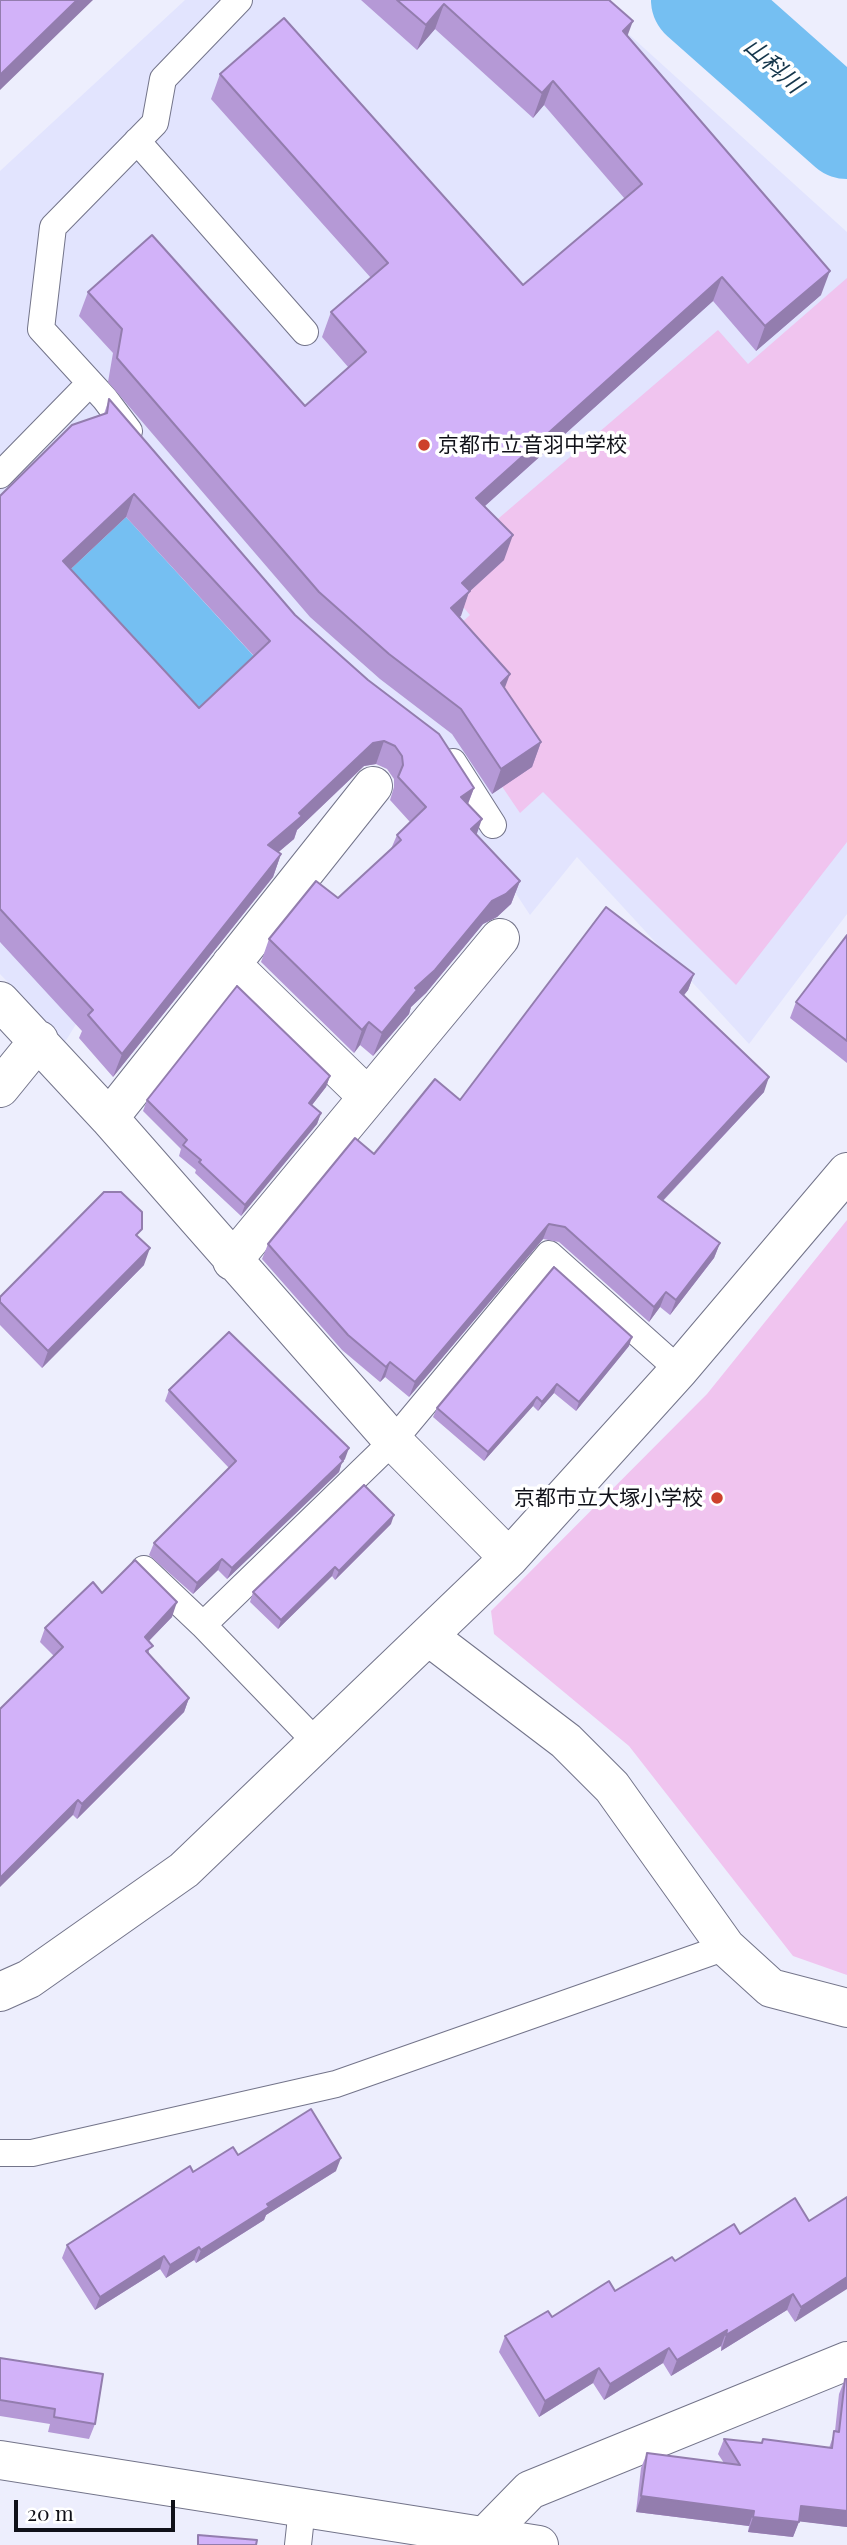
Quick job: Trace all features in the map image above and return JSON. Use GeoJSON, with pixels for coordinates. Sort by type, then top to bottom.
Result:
{"type":"FeatureCollection","features":[{"type":"Feature","properties":{"kind":"street"},"geometry":{"type":"LineString","coordinates":[[109,1118],[373,786]]}},
{"type":"Feature","properties":{"kind":"street"},"geometry":{"type":"LineString","coordinates":[[232,1261],[500,938]]}},
{"type":"Feature","properties":{"kind":"street"},"geometry":{"type":"LineString","coordinates":[[231,964],[368,1097]]}},
{"type":"Feature","properties":{"kind":"street"},"geometry":{"type":"LineString","coordinates":[[0,1001],[109,1118],[393,1441],[509,1558]]}},
{"type":"Feature","properties":{"kind":"street"},"geometry":{"type":"LineString","coordinates":[[0,1088],[39,1040]]}},
{"type":"Feature","properties":{"kind":"street"},"geometry":{"type":"LineString","coordinates":[[0,1992],[29,1979],[184,1870],[509,1558],[680,1370],[847,1172]]}},
{"type":"Feature","properties":{"kind":"street"},"geometry":{"type":"LineString","coordinates":[[428,1636],[566,1741],[612,1787],[726,1947],[771,1988],[847,2008]]}},
{"type":"Feature","properties":{"kind":"street"},"geometry":{"type":"LineString","coordinates":[[485,2541],[530,2490],[847,2361]]}},
{"type":"Feature","properties":{"kind":"street"},"geometry":{"type":"LineString","coordinates":[[0,2460],[302,2508],[485,2541],[539,2545]]}},
{"type":"Feature","properties":{"kind":"lane"},"geometry":{"type":"LineString","coordinates":[[146,452],[90,383],[41,329],[53,227],[155,123],[163,79],[239,0]]}},
{"type":"Feature","properties":{"kind":"lane"},"geometry":{"type":"LineString","coordinates":[[137,141],[305,332]]}},
{"type":"Feature","properties":{"kind":"lane"},"geometry":{"type":"LineString","coordinates":[[0,475],[90,383]]}},
{"type":"Feature","properties":{"kind":"lane"},"geometry":{"type":"LineString","coordinates":[[442,746],[493,825]]}},
{"type":"Feature","properties":{"kind":"lane"},"geometry":{"type":"LineString","coordinates":[[203,1625],[393,1441],[549,1254],[680,1370]]}},
{"type":"Feature","properties":{"kind":"lane"},"geometry":{"type":"LineString","coordinates":[[144,1569],[203,1625],[317,1743]]}},
{"type":"Feature","properties":{"kind":"lane"},"geometry":{"type":"LineString","coordinates":[[0,2153],[32,2153],[336,2084],[726,1947]]}},
{"type":"Feature","properties":{"kind":"lane"},"geometry":{"type":"LineString","coordinates":[[298,2545],[302,2508]]}},
{"type":"Feature","properties":{"kind":"shaded area","name":"京都市立音羽中学校"},"geometry":{"type":"Polygon","coordinates":[[[185,0],[591,0],[847,232],[847,914],[749,1044],[577,857],[530,915],[427,758],[302,659],[65,1042],[0,974],[0,171],[185,0]]]}},
{"type":"Feature","properties":{"kind":"shaded area"},"geometry":{"type":"Polygon","coordinates":[[[847,278],[847,842],[736,985],[543,792],[520,813],[465,732],[394,684],[470,615],[435,573],[718,330],[748,364],[847,278]]]}},
{"type":"Feature","properties":{"kind":"shaded area","name":"京都市立大塚小学校"},"geometry":{"type":"Polygon","coordinates":[[[847,1220],[847,1975],[793,1956],[629,1746],[494,1634],[491,1611],[707,1394],[847,1220]]]}},
{"type":"Feature","properties":{"kind":"water"},"geometry":{"type":"Polygon","coordinates":[[[126,517],[261,664],[191,731],[55,584],[126,517]]]}},
{"type":"Feature","properties":{"kind":"building"},"geometry":{"type":"Polygon","coordinates":[[[0,0],[77,0],[0,75],[0,0]]]}},
{"type":"Feature","properties":{"kind":"building"},"geometry":{"type":"Polygon","coordinates":[[[397,0],[609,0],[633,21],[623,31],[830,271],[765,326],[722,277],[476,498],[513,535],[462,583],[470,591],[451,608],[510,674],[501,683],[541,742],[501,769],[461,709],[389,654],[319,592],[117,358],[122,329],[88,292],[152,235],[305,406],[366,352],[331,312],[388,263],[220,74],[284,18],[523,285],[642,184],[553,81],[542,93],[444,4],[426,25],[397,0]]]}},
{"type":"Feature","properties":{"kind":"building"},"geometry":{"type":"Polygon","coordinates":[[[109,399],[295,615],[368,680],[439,734],[474,788],[461,797],[482,819],[471,829],[520,881],[506,894],[492,901],[435,970],[415,988],[417,990],[382,1033],[369,1022],[362,1030],[269,939],[316,881],[338,898],[401,840],[397,835],[426,807],[398,777],[403,765],[402,756],[395,746],[384,741],[373,743],[299,813],[302,816],[268,845],[281,854],[122,1054],[88,1015],[93,1010],[0,909],[0,496],[72,425],[107,413],[109,399]],[[134,494],[63,561],[199,708],[270,641],[134,494]]]}},
{"type":"Feature","properties":{"kind":"building"},"geometry":{"type":"Polygon","coordinates":[[[606,907],[694,974],[680,992],[769,1077],[658,1197],[720,1243],[676,1300],[666,1292],[654,1307],[565,1227],[549,1224],[415,1382],[390,1362],[386,1367],[348,1335],[268,1244],[355,1138],[374,1154],[435,1079],[460,1100],[606,907]]]}},
{"type":"Feature","properties":{"kind":"building"},"geometry":{"type":"Polygon","coordinates":[[[847,935],[847,1041],[796,1002],[847,935]]]}},
{"type":"Feature","properties":{"kind":"building"},"geometry":{"type":"Polygon","coordinates":[[[237,986],[330,1076],[309,1103],[321,1113],[245,1205],[183,1145],[187,1140],[147,1100],[237,986]]]}},
{"type":"Feature","properties":{"kind":"building"},"geometry":{"type":"Polygon","coordinates":[[[104,1192],[121,1192],[142,1212],[142,1229],[136,1235],[150,1248],[48,1351],[0,1302],[0,1297],[104,1192]]]}},
{"type":"Feature","properties":{"kind":"building"},"geometry":{"type":"Polygon","coordinates":[[[554,1267],[632,1337],[579,1402],[557,1384],[542,1402],[537,1397],[488,1452],[437,1408],[554,1267]]]}},
{"type":"Feature","properties":{"kind":"building"},"geometry":{"type":"Polygon","coordinates":[[[229,1332],[349,1448],[340,1457],[343,1461],[232,1568],[222,1559],[197,1583],[154,1543],[236,1461],[169,1390],[229,1332]]]}},
{"type":"Feature","properties":{"kind":"building"},"geometry":{"type":"Polygon","coordinates":[[[364,1485],[394,1515],[339,1571],[335,1567],[281,1620],[253,1592],[364,1485]]]}},
{"type":"Feature","properties":{"kind":"building"},"geometry":{"type":"Polygon","coordinates":[[[135,1560],[177,1602],[145,1637],[153,1646],[146,1651],[189,1698],[82,1804],[78,1800],[0,1878],[0,1709],[63,1647],[45,1628],[93,1582],[102,1593],[135,1560]]]}},
{"type":"Feature","properties":{"kind":"building"},"geometry":{"type":"Polygon","coordinates":[[[311,2109],[341,2158],[267,2204],[269,2207],[201,2250],[199,2247],[170,2265],[164,2256],[100,2297],[67,2245],[190,2166],[193,2172],[233,2147],[238,2155],[311,2109]]]}},
{"type":"Feature","properties":{"kind":"building"},"geometry":{"type":"Polygon","coordinates":[[[847,2197],[847,2277],[801,2307],[793,2294],[726,2335],[727,2330],[677,2360],[669,2348],[610,2384],[599,2368],[545,2401],[505,2336],[548,2311],[552,2317],[609,2281],[615,2291],[672,2257],[675,2261],[734,2224],[740,2234],[795,2198],[809,2221],[847,2197]]]}},
{"type":"Feature","properties":{"kind":"building"},"geometry":{"type":"Polygon","coordinates":[[[0,2358],[103,2374],[95,2424],[54,2417],[55,2409],[0,2400],[0,2358]]]}},
{"type":"Feature","properties":{"kind":"building"},"geometry":{"type":"Polygon","coordinates":[[[845,2379],[847,2511],[801,2506],[799,2522],[753,2517],[754,2511],[641,2496],[647,2453],[740,2465],[724,2439],[762,2443],[763,2439],[832,2448],[834,2431],[839,2432],[845,2379]]]}},
{"type":"Feature","properties":{"kind":"building"},"geometry":{"type":"Polygon","coordinates":[[[198,2535],[257,2540],[256,2545],[198,2545],[198,2535]]]}},
{"type":"Feature","properties":{"kind":"waterway","name":"山科川"},"geometry":{"type":"LineString","coordinates":[[699,0],[847,131]]}},
{"type":"Feature","properties":{"kind":"place","name":"京都市立音羽中学校"},"geometry":{"type":"Point","coordinates":[424,445]}},
{"type":"Feature","properties":{"kind":"place","name":"京都市立大塚小学校"},"geometry":{"type":"Point","coordinates":[717,1498]}}]}
